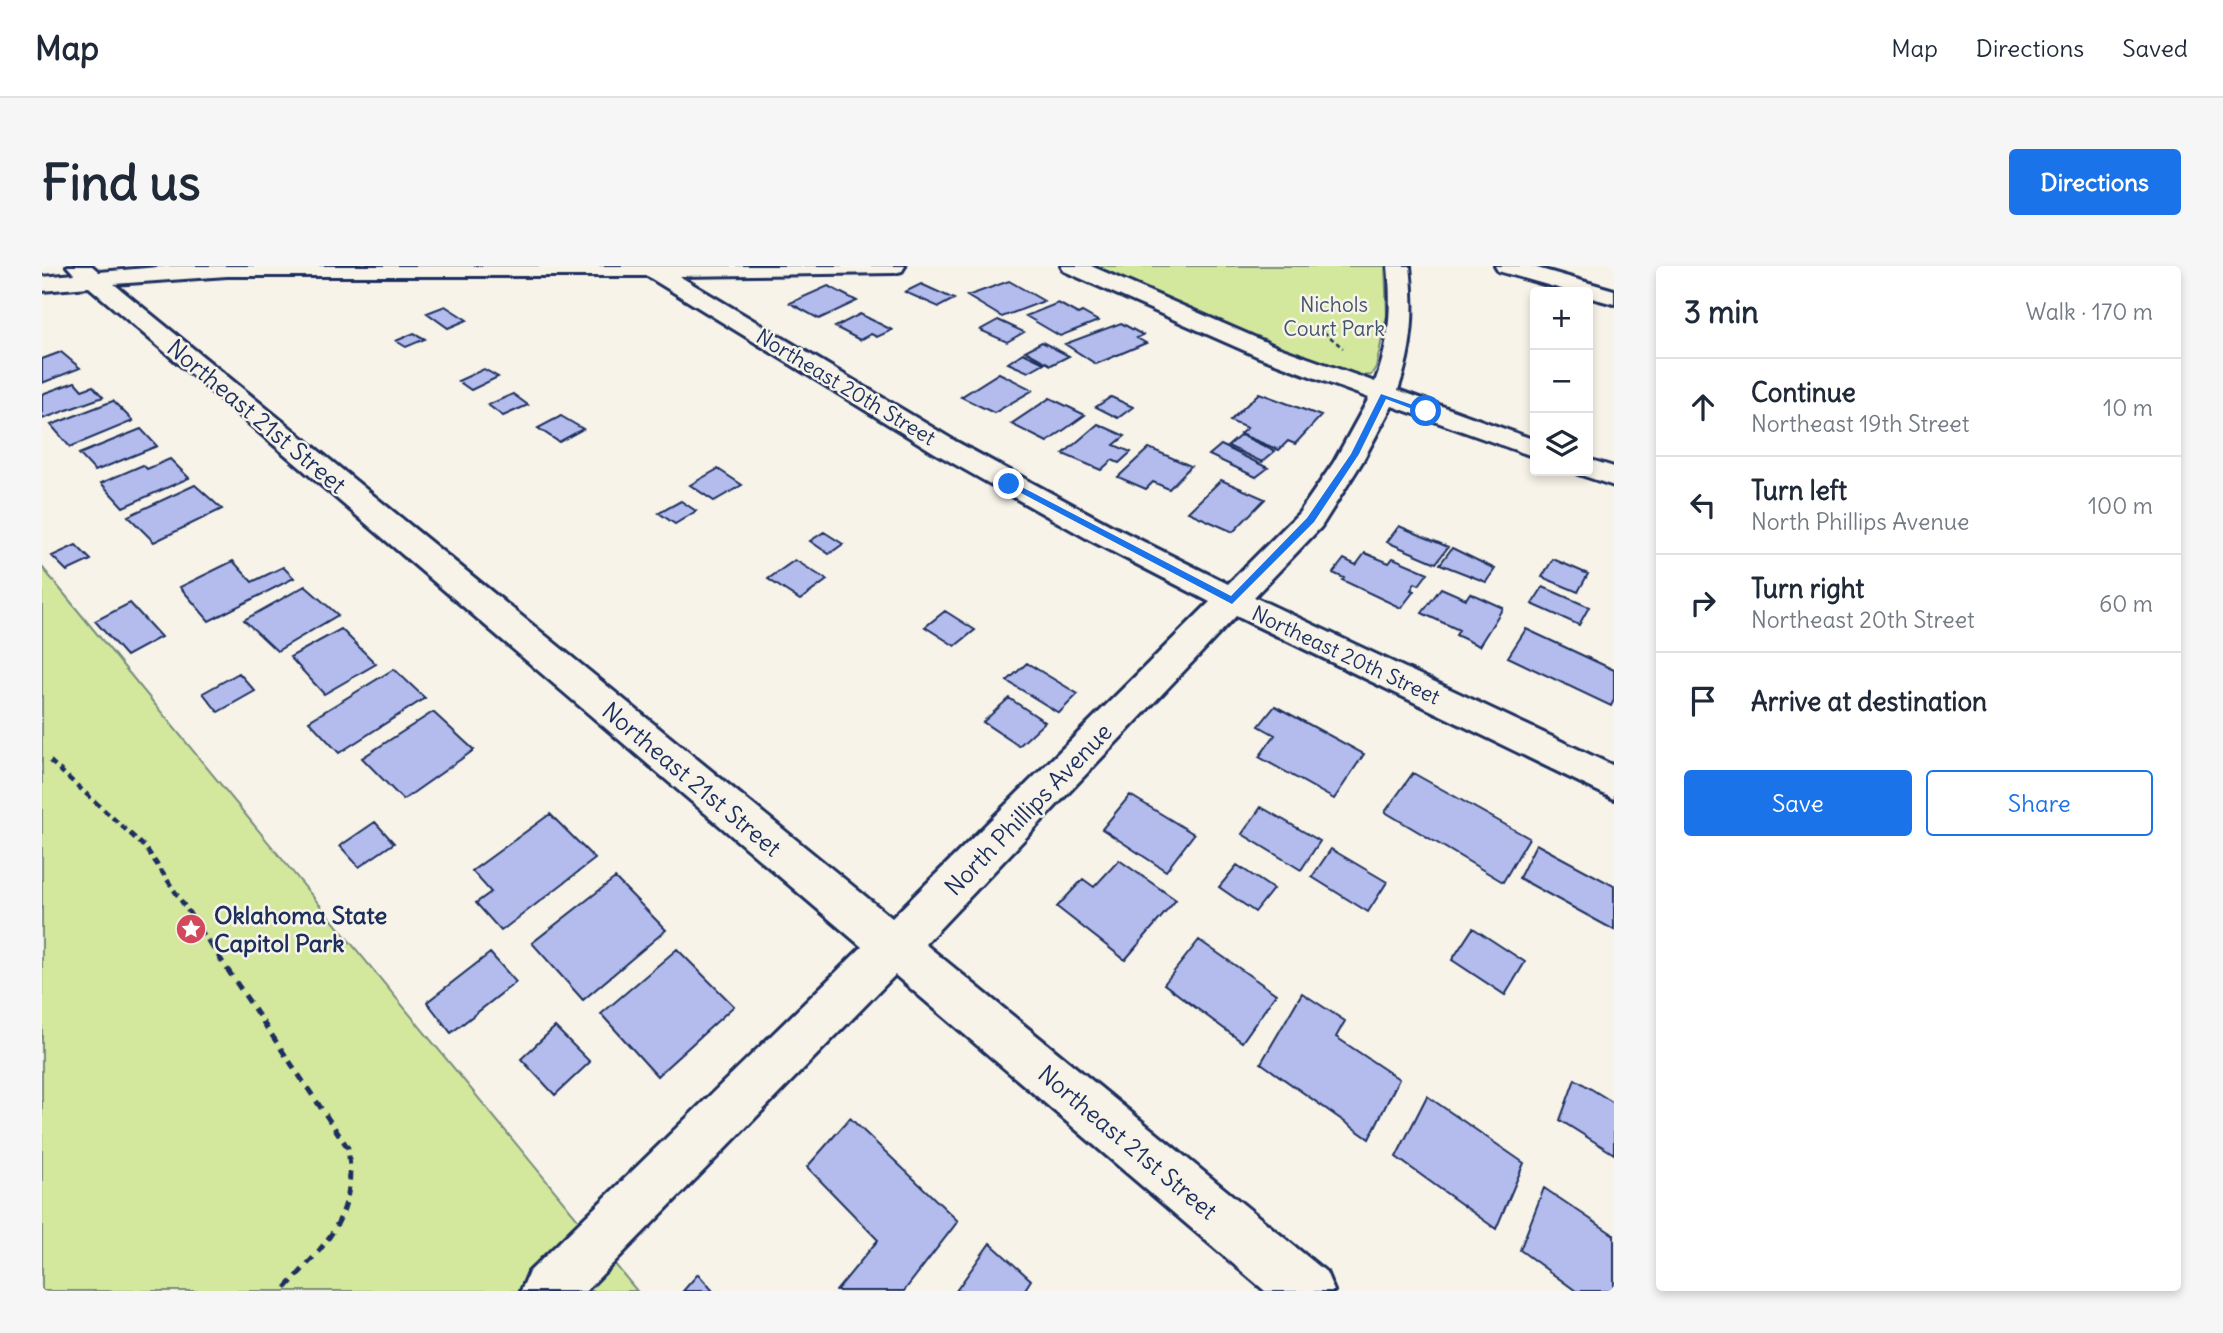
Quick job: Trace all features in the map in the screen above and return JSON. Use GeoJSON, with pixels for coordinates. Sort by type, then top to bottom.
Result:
{"type":"FeatureCollection","features":[{"type":"Feature","properties":{"kind":"street"},"geometry":{"type":"LineString","coordinates":[[42,284],[86,273],[299,268],[894,266]]}},
{"type":"Feature","properties":{"kind":"street"},"geometry":{"type":"LineString","coordinates":[[1072,266],[1221,333],[1384,396],[1530,447]]}},
{"type":"Feature","properties":{"kind":"street","name":"North Phillips Avenue"},"geometry":{"type":"LineString","coordinates":[[548,1291],[894,946],[1310,520],[1355,454],[1384,396],[1402,323],[1399,266]]}},
{"type":"Feature","properties":{"kind":"street"},"geometry":{"type":"LineString","coordinates":[[1506,266],[1614,297]]}},
{"type":"Feature","properties":{"kind":"street","name":"Northeast 20th Street"},"geometry":{"type":"LineString","coordinates":[[649,268],[945,447],[1232,601],[1614,783]]}},
{"type":"Feature","properties":{"kind":"street","name":"Northeast 21st Street"},"geometry":{"type":"LineString","coordinates":[[86,273],[1307,1291]]}},
{"type":"Feature","properties":{"kind":"street"},"geometry":{"type":"LineString","coordinates":[[1593,470],[1614,477]]}},
{"type":"Feature","properties":{"kind":"path"},"geometry":{"type":"LineString","coordinates":[[50,761],[70,784],[128,827],[146,848],[348,1148],[352,1175],[346,1207],[323,1245],[283,1291]]}},
{"type":"Feature","properties":{"kind":"green space","name":"Nichols Court Park"},"geometry":{"type":"Polygon","coordinates":[[[1100,266],[1385,266],[1387,315],[1376,367],[1371,375],[1351,374],[1282,351],[1102,271],[1100,266]]]}},
{"type":"Feature","properties":{"kind":"green space","name":"Oklahoma State Capitol Park"},"geometry":{"type":"Polygon","coordinates":[[[42,567],[637,1291],[42,1291],[42,567]]]}},
{"type":"Feature","properties":{"kind":"building"},"geometry":{"type":"Polygon","coordinates":[[[1009,281],[1044,301],[1002,317],[967,296],[1009,281]]]}},
{"type":"Feature","properties":{"kind":"building"},"geometry":{"type":"Polygon","coordinates":[[[921,284],[954,299],[939,307],[905,292],[921,284]]]}},
{"type":"Feature","properties":{"kind":"building"},"geometry":{"type":"Polygon","coordinates":[[[828,286],[857,301],[819,319],[790,303],[828,286]]]}},
{"type":"Feature","properties":{"kind":"building"},"geometry":{"type":"Polygon","coordinates":[[[1058,303],[1098,321],[1060,336],[1026,316],[1058,303]]]}},
{"type":"Feature","properties":{"kind":"building"},"geometry":{"type":"Polygon","coordinates":[[[445,306],[467,320],[448,328],[427,313],[445,306]]]}},
{"type":"Feature","properties":{"kind":"building"},"geometry":{"type":"Polygon","coordinates":[[[860,314],[892,330],[877,337],[871,334],[860,340],[835,327],[860,314]]]}},
{"type":"Feature","properties":{"kind":"building"},"geometry":{"type":"Polygon","coordinates":[[[998,320],[1024,332],[1007,342],[980,330],[998,320]]]}},
{"type":"Feature","properties":{"kind":"building"},"geometry":{"type":"Polygon","coordinates":[[[1121,323],[1143,335],[1137,338],[1146,343],[1096,364],[1065,344],[1121,323]]]}},
{"type":"Feature","properties":{"kind":"building"},"geometry":{"type":"Polygon","coordinates":[[[414,333],[425,339],[406,347],[396,341],[414,333]]]}},
{"type":"Feature","properties":{"kind":"building"},"geometry":{"type":"Polygon","coordinates":[[[1042,342],[1069,356],[1051,365],[1025,351],[1042,342]]]}},
{"type":"Feature","properties":{"kind":"building"},"geometry":{"type":"Polygon","coordinates":[[[61,352],[80,368],[42,383],[42,359],[61,352]]]}},
{"type":"Feature","properties":{"kind":"building"},"geometry":{"type":"Polygon","coordinates":[[[1023,353],[1044,363],[1028,372],[1008,363],[1023,353]]]}},
{"type":"Feature","properties":{"kind":"building"},"geometry":{"type":"Polygon","coordinates":[[[484,369],[498,377],[471,390],[458,381],[484,369]]]}},
{"type":"Feature","properties":{"kind":"building"},"geometry":{"type":"Polygon","coordinates":[[[999,373],[1033,390],[994,413],[961,397],[999,373]]]}},
{"type":"Feature","properties":{"kind":"building"},"geometry":{"type":"Polygon","coordinates":[[[75,382],[82,390],[93,386],[103,397],[42,419],[42,394],[75,382]]]}},
{"type":"Feature","properties":{"kind":"building"},"geometry":{"type":"Polygon","coordinates":[[[1259,393],[1321,416],[1295,444],[1288,441],[1279,450],[1240,434],[1247,428],[1230,421],[1259,393]]]}},
{"type":"Feature","properties":{"kind":"building"},"geometry":{"type":"Polygon","coordinates":[[[513,394],[528,405],[503,416],[488,405],[513,394]]]}},
{"type":"Feature","properties":{"kind":"building"},"geometry":{"type":"Polygon","coordinates":[[[1111,397],[1133,407],[1118,418],[1096,407],[1111,397]]]}},
{"type":"Feature","properties":{"kind":"building"},"geometry":{"type":"Polygon","coordinates":[[[1050,398],[1085,415],[1047,442],[1011,424],[1050,398]]]}},
{"type":"Feature","properties":{"kind":"building"},"geometry":{"type":"Polygon","coordinates":[[[113,401],[133,421],[70,447],[51,425],[113,401]]]}},
{"type":"Feature","properties":{"kind":"building"},"geometry":{"type":"Polygon","coordinates":[[[561,416],[583,429],[559,442],[538,428],[561,416]]]}},
{"type":"Feature","properties":{"kind":"building"},"geometry":{"type":"Polygon","coordinates":[[[1098,424],[1125,436],[1114,445],[1131,452],[1119,463],[1112,460],[1101,470],[1063,454],[1098,424]]]}},
{"type":"Feature","properties":{"kind":"building"},"geometry":{"type":"Polygon","coordinates":[[[141,429],[157,446],[95,471],[79,454],[141,429]]]}},
{"type":"Feature","properties":{"kind":"building"},"geometry":{"type":"Polygon","coordinates":[[[1241,435],[1275,451],[1262,462],[1228,446],[1241,435]]]}},
{"type":"Feature","properties":{"kind":"building"},"geometry":{"type":"Polygon","coordinates":[[[1221,445],[1268,468],[1256,477],[1209,455],[1221,445]]]}},
{"type":"Feature","properties":{"kind":"building"},"geometry":{"type":"Polygon","coordinates":[[[1149,448],[1191,466],[1169,489],[1153,482],[1146,489],[1118,477],[1149,448]]]}},
{"type":"Feature","properties":{"kind":"building"},"geometry":{"type":"Polygon","coordinates":[[[170,459],[189,478],[123,507],[101,483],[143,465],[147,469],[170,459]]]}},
{"type":"Feature","properties":{"kind":"building"},"geometry":{"type":"Polygon","coordinates":[[[718,469],[742,485],[714,501],[690,485],[718,469]]]}},
{"type":"Feature","properties":{"kind":"building"},"geometry":{"type":"Polygon","coordinates":[[[1221,480],[1265,499],[1233,532],[1188,512],[1221,480]]]}},
{"type":"Feature","properties":{"kind":"building"},"geometry":{"type":"Polygon","coordinates":[[[195,485],[222,509],[154,542],[128,516],[195,485]]]}},
{"type":"Feature","properties":{"kind":"building"},"geometry":{"type":"Polygon","coordinates":[[[681,501],[696,511],[675,524],[659,513],[681,501]]]}},
{"type":"Feature","properties":{"kind":"building"},"geometry":{"type":"Polygon","coordinates":[[[1399,526],[1448,547],[1436,563],[1387,542],[1399,526]]]}},
{"type":"Feature","properties":{"kind":"building"},"geometry":{"type":"Polygon","coordinates":[[[824,532],[843,544],[829,554],[810,541],[824,532]]]}},
{"type":"Feature","properties":{"kind":"building"},"geometry":{"type":"Polygon","coordinates":[[[76,545],[91,560],[67,571],[52,556],[76,545]]]}},
{"type":"Feature","properties":{"kind":"building"},"geometry":{"type":"Polygon","coordinates":[[[1452,548],[1495,569],[1486,582],[1440,564],[1452,548]]]}},
{"type":"Feature","properties":{"kind":"building"},"geometry":{"type":"Polygon","coordinates":[[[1365,553],[1389,563],[1393,558],[1428,573],[1419,585],[1415,583],[1411,590],[1414,591],[1401,608],[1342,580],[1344,578],[1333,573],[1344,559],[1356,565],[1365,553]]]}},
{"type":"Feature","properties":{"kind":"building"},"geometry":{"type":"Polygon","coordinates":[[[1553,559],[1588,574],[1578,592],[1542,577],[1553,559]]]}},
{"type":"Feature","properties":{"kind":"building"},"geometry":{"type":"Polygon","coordinates":[[[795,560],[827,580],[800,600],[768,579],[795,560]]]}},
{"type":"Feature","properties":{"kind":"building"},"geometry":{"type":"Polygon","coordinates":[[[233,561],[252,582],[283,567],[294,578],[209,621],[180,587],[233,561]]]}},
{"type":"Feature","properties":{"kind":"building"},"geometry":{"type":"Polygon","coordinates":[[[305,586],[338,615],[277,651],[244,620],[305,586]]]}},
{"type":"Feature","properties":{"kind":"building"},"geometry":{"type":"Polygon","coordinates":[[[1543,587],[1589,607],[1579,625],[1532,604],[1543,587]]]}},
{"type":"Feature","properties":{"kind":"building"},"geometry":{"type":"Polygon","coordinates":[[[1441,588],[1466,599],[1470,593],[1503,608],[1479,646],[1456,635],[1459,630],[1422,613],[1441,588]]]}},
{"type":"Feature","properties":{"kind":"building"},"geometry":{"type":"Polygon","coordinates":[[[130,603],[161,637],[126,656],[95,621],[130,603]]]}},
{"type":"Feature","properties":{"kind":"building"},"geometry":{"type":"Polygon","coordinates":[[[945,611],[975,630],[955,646],[925,627],[945,611]]]}},
{"type":"Feature","properties":{"kind":"building"},"geometry":{"type":"Polygon","coordinates":[[[341,629],[376,664],[324,694],[290,657],[341,629]]]}},
{"type":"Feature","properties":{"kind":"building"},"geometry":{"type":"Polygon","coordinates":[[[1526,629],[1614,670],[1614,700],[1611,706],[1508,657],[1526,629]]]}},
{"type":"Feature","properties":{"kind":"building"},"geometry":{"type":"Polygon","coordinates":[[[1027,663],[1078,694],[1059,713],[1007,681],[1027,663]]]}},
{"type":"Feature","properties":{"kind":"building"},"geometry":{"type":"Polygon","coordinates":[[[394,669],[425,698],[339,753],[309,721],[394,669]]]}},
{"type":"Feature","properties":{"kind":"building"},"geometry":{"type":"Polygon","coordinates":[[[239,673],[255,691],[218,712],[203,693],[239,673]]]}},
{"type":"Feature","properties":{"kind":"building"},"geometry":{"type":"Polygon","coordinates":[[[1009,698],[1045,722],[1019,746],[983,722],[1009,698]]]}},
{"type":"Feature","properties":{"kind":"building"},"geometry":{"type":"Polygon","coordinates":[[[1275,706],[1364,754],[1334,799],[1259,757],[1275,735],[1259,726],[1275,706]]]}},
{"type":"Feature","properties":{"kind":"building"},"geometry":{"type":"Polygon","coordinates":[[[433,712],[474,750],[403,800],[362,758],[433,712]]]}},
{"type":"Feature","properties":{"kind":"building"},"geometry":{"type":"Polygon","coordinates":[[[1413,773],[1529,838],[1503,882],[1385,812],[1413,773]]]}},
{"type":"Feature","properties":{"kind":"building"},"geometry":{"type":"Polygon","coordinates":[[[1130,795],[1194,834],[1166,871],[1102,829],[1130,795]]]}},
{"type":"Feature","properties":{"kind":"building"},"geometry":{"type":"Polygon","coordinates":[[[1261,807],[1320,841],[1301,870],[1242,834],[1261,807]]]}},
{"type":"Feature","properties":{"kind":"building"},"geometry":{"type":"Polygon","coordinates":[[[550,814],[595,859],[501,931],[476,903],[491,892],[472,871],[550,814]]]}},
{"type":"Feature","properties":{"kind":"building"},"geometry":{"type":"Polygon","coordinates":[[[375,822],[394,843],[359,867],[340,846],[375,822]]]}},
{"type":"Feature","properties":{"kind":"building"},"geometry":{"type":"Polygon","coordinates":[[[1536,844],[1614,886],[1614,930],[1519,878],[1536,844]]]}},
{"type":"Feature","properties":{"kind":"building"},"geometry":{"type":"Polygon","coordinates":[[[1331,849],[1387,882],[1368,912],[1312,877],[1331,849]]]}},
{"type":"Feature","properties":{"kind":"building"},"geometry":{"type":"Polygon","coordinates":[[[1119,860],[1176,900],[1125,960],[1057,907],[1083,879],[1094,887],[1119,860]]]}},
{"type":"Feature","properties":{"kind":"building"},"geometry":{"type":"Polygon","coordinates":[[[1237,865],[1273,889],[1255,912],[1219,887],[1237,865]]]}},
{"type":"Feature","properties":{"kind":"building"},"geometry":{"type":"Polygon","coordinates":[[[615,878],[666,930],[583,1000],[532,943],[615,878]]]}},
{"type":"Feature","properties":{"kind":"building"},"geometry":{"type":"Polygon","coordinates":[[[1473,928],[1525,962],[1505,995],[1452,960],[1473,928]]]}},
{"type":"Feature","properties":{"kind":"building"},"geometry":{"type":"Polygon","coordinates":[[[1199,940],[1276,994],[1242,1042],[1164,984],[1199,940]]]}},
{"type":"Feature","properties":{"kind":"building"},"geometry":{"type":"Polygon","coordinates":[[[677,949],[734,1006],[657,1076],[601,1014],[677,949]]]}},
{"type":"Feature","properties":{"kind":"building"},"geometry":{"type":"Polygon","coordinates":[[[490,953],[516,982],[451,1033],[427,1002],[490,953]]]}},
{"type":"Feature","properties":{"kind":"building"},"geometry":{"type":"Polygon","coordinates":[[[1302,993],[1345,1021],[1336,1037],[1399,1079],[1369,1139],[1261,1063],[1302,993]]]}},
{"type":"Feature","properties":{"kind":"building"},"geometry":{"type":"Polygon","coordinates":[[[555,1027],[590,1062],[555,1095],[521,1059],[555,1027]]]}},
{"type":"Feature","properties":{"kind":"building"},"geometry":{"type":"Polygon","coordinates":[[[1575,1079],[1614,1103],[1614,1154],[1560,1120],[1575,1079]]]}},
{"type":"Feature","properties":{"kind":"building"},"geometry":{"type":"Polygon","coordinates":[[[1427,1096],[1524,1163],[1496,1229],[1396,1157],[1427,1096]]]}},
{"type":"Feature","properties":{"kind":"building"},"geometry":{"type":"Polygon","coordinates":[[[850,1118],[958,1221],[904,1291],[836,1291],[878,1240],[807,1167],[850,1118]]]}},
{"type":"Feature","properties":{"kind":"building"},"geometry":{"type":"Polygon","coordinates":[[[1544,1188],[1614,1235],[1614,1291],[1576,1291],[1520,1250],[1544,1188]]]}},
{"type":"Feature","properties":{"kind":"building"},"geometry":{"type":"Polygon","coordinates":[[[990,1243],[1031,1280],[1024,1291],[956,1291],[990,1243]]]}},
{"type":"Feature","properties":{"kind":"building"},"geometry":{"type":"Polygon","coordinates":[[[698,1274],[713,1291],[683,1291],[698,1274]]]}},
{"type":"Feature","properties":{"kind":"place","name":"Oklahoma State Capitol Park"},"geometry":{"type":"Point","coordinates":[191,929]}},
{"type":"Feature","properties":{"kind":"route"},"geometry":{"type":"LineString","coordinates":[[1009,484],[1232,601],[1310,520],[1355,454],[1384,396],[1426,411]]}}]}
